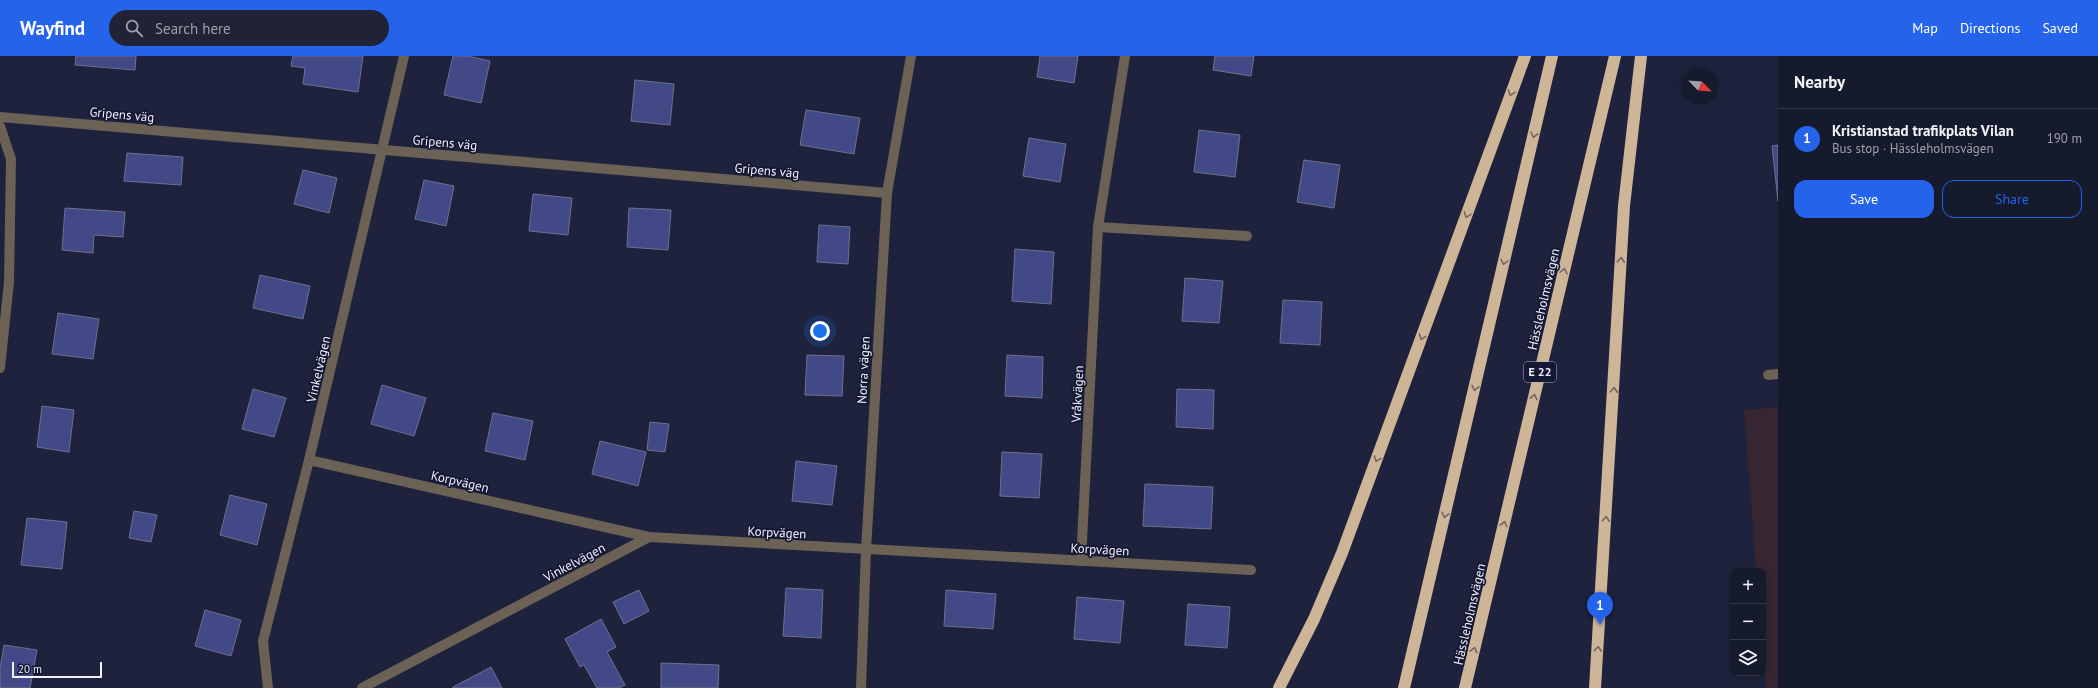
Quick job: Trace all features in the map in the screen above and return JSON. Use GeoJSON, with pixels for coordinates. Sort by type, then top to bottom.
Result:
{"type":"FeatureCollection","features":[{"type":"Feature","properties":{"kind":"highway"},"geometry":{"type":"LineString","coordinates":[[1279,688],[1314,618],[1342,553],[1525,56]]}},
{"type":"Feature","properties":{"kind":"highway"},"geometry":{"type":"LineString","coordinates":[[1404,688],[1552,56]]}},
{"type":"Feature","properties":{"kind":"highway","name":"Hässleholmsvägen"},"geometry":{"type":"LineString","coordinates":[[1465,688],[1615,56]]}},
{"type":"Feature","properties":{"kind":"highway"},"geometry":{"type":"LineString","coordinates":[[1595,688],[1624,206],[1641,56]]}},
{"type":"Feature","properties":{"kind":"street","name":"Vinkelvägen"},"geometry":{"type":"LineString","coordinates":[[268,688],[263,641],[310,460],[404,56]]}},
{"type":"Feature","properties":{"kind":"street","name":"Norra vägen"},"geometry":{"type":"LineString","coordinates":[[861,688],[866,550],[887,194],[911,56]]}},
{"type":"Feature","properties":{"kind":"street","name":"Vråkvägen"},"geometry":{"type":"LineString","coordinates":[[1081,562],[1098,227],[1125,56]]}},
{"type":"Feature","properties":{"kind":"street","name":"Gripens väg"},"geometry":{"type":"LineString","coordinates":[[0,117],[887,194]]}},
{"type":"Feature","properties":{"kind":"street"},"geometry":{"type":"LineString","coordinates":[[0,126],[11,159],[10,282],[0,368]]}},
{"type":"Feature","properties":{"kind":"street"},"geometry":{"type":"LineString","coordinates":[[1098,227],[1247,236]]}},
{"type":"Feature","properties":{"kind":"street","name":"Korpvägen"},"geometry":{"type":"LineString","coordinates":[[310,460],[649,537],[1081,562],[1251,570]]}},
{"type":"Feature","properties":{"kind":"street","name":"Vinkelvägen"},"geometry":{"type":"LineString","coordinates":[[362,688],[649,537]]}},
{"type":"Feature","properties":{"kind":"shaded area"},"geometry":{"type":"Polygon","coordinates":[[[1778,407],[1778,688],[1766,688],[1766,568],[1756,568],[1744,410],[1778,407]]]}},
{"type":"Feature","properties":{"kind":"building"},"geometry":{"type":"Polygon","coordinates":[[[76,56],[136,56],[135,70],[75,65],[76,56]]]}},
{"type":"Feature","properties":{"kind":"building"},"geometry":{"type":"Polygon","coordinates":[[[293,56],[363,56],[358,92],[303,84],[305,68],[291,66],[293,56]]]}},
{"type":"Feature","properties":{"kind":"building"},"geometry":{"type":"Polygon","coordinates":[[[453,56],[468,56],[490,61],[481,103],[444,95],[453,56]]]}},
{"type":"Feature","properties":{"kind":"building"},"geometry":{"type":"Polygon","coordinates":[[[1040,56],[1078,56],[1074,83],[1037,77],[1040,56]]]}},
{"type":"Feature","properties":{"kind":"building"},"geometry":{"type":"Polygon","coordinates":[[[1215,56],[1254,56],[1251,76],[1213,70],[1215,56]]]}},
{"type":"Feature","properties":{"kind":"building"},"geometry":{"type":"Polygon","coordinates":[[[635,80],[674,84],[670,125],[631,121],[635,80]]]}},
{"type":"Feature","properties":{"kind":"building"},"geometry":{"type":"Polygon","coordinates":[[[806,110],[860,118],[854,154],[800,145],[806,110]]]}},
{"type":"Feature","properties":{"kind":"building"},"geometry":{"type":"Polygon","coordinates":[[[1199,130],[1240,135],[1235,177],[1194,172],[1199,130]]]}},
{"type":"Feature","properties":{"kind":"building"},"geometry":{"type":"Polygon","coordinates":[[[1029,138],[1066,144],[1060,182],[1023,176],[1029,138]]]}},
{"type":"Feature","properties":{"kind":"building"},"geometry":{"type":"Polygon","coordinates":[[[1778,145],[1778,201],[1772,146],[1778,145]]]}},
{"type":"Feature","properties":{"kind":"building"},"geometry":{"type":"Polygon","coordinates":[[[127,153],[183,157],[181,185],[124,181],[127,153]]]}},
{"type":"Feature","properties":{"kind":"building"},"geometry":{"type":"Polygon","coordinates":[[[1304,160],[1340,165],[1334,208],[1297,202],[1304,160]]]}},
{"type":"Feature","properties":{"kind":"building"},"geometry":{"type":"Polygon","coordinates":[[[303,170],[337,178],[329,213],[294,204],[303,170]]]}},
{"type":"Feature","properties":{"kind":"building"},"geometry":{"type":"Polygon","coordinates":[[[424,180],[454,186],[446,226],[415,219],[424,180]]]}},
{"type":"Feature","properties":{"kind":"building"},"geometry":{"type":"Polygon","coordinates":[[[533,194],[572,198],[568,235],[529,231],[533,194]]]}},
{"type":"Feature","properties":{"kind":"building"},"geometry":{"type":"Polygon","coordinates":[[[65,208],[125,212],[123,237],[94,235],[93,253],[62,250],[65,208]]]}},
{"type":"Feature","properties":{"kind":"building"},"geometry":{"type":"Polygon","coordinates":[[[629,208],[671,210],[668,250],[627,247],[629,208]]]}},
{"type":"Feature","properties":{"kind":"building"},"geometry":{"type":"Polygon","coordinates":[[[819,225],[850,227],[848,264],[817,262],[819,225]]]}},
{"type":"Feature","properties":{"kind":"building"},"geometry":{"type":"Polygon","coordinates":[[[1015,249],[1054,252],[1051,304],[1012,301],[1015,249]]]}},
{"type":"Feature","properties":{"kind":"building"},"geometry":{"type":"Polygon","coordinates":[[[260,275],[310,286],[303,319],[253,308],[260,275]]]}},
{"type":"Feature","properties":{"kind":"building"},"geometry":{"type":"Polygon","coordinates":[[[1185,278],[1223,281],[1219,323],[1182,321],[1185,278]]]}},
{"type":"Feature","properties":{"kind":"building"},"geometry":{"type":"Polygon","coordinates":[[[1283,300],[1322,302],[1320,345],[1280,343],[1283,300]]]}},
{"type":"Feature","properties":{"kind":"building"},"geometry":{"type":"Polygon","coordinates":[[[58,313],[99,319],[93,359],[52,354],[58,313]]]}},
{"type":"Feature","properties":{"kind":"building"},"geometry":{"type":"Polygon","coordinates":[[[807,355],[844,356],[842,396],[805,395],[807,355]]]}},
{"type":"Feature","properties":{"kind":"building"},"geometry":{"type":"Polygon","coordinates":[[[1007,355],[1043,357],[1042,398],[1005,396],[1007,355]]]}},
{"type":"Feature","properties":{"kind":"building"},"geometry":{"type":"Polygon","coordinates":[[[382,385],[426,398],[414,436],[371,424],[382,385]]]}},
{"type":"Feature","properties":{"kind":"building"},"geometry":{"type":"Polygon","coordinates":[[[253,389],[286,398],[274,437],[242,429],[253,389]]]}},
{"type":"Feature","properties":{"kind":"building"},"geometry":{"type":"Polygon","coordinates":[[[1177,389],[1214,390],[1213,429],[1176,427],[1177,389]]]}},
{"type":"Feature","properties":{"kind":"building"},"geometry":{"type":"Polygon","coordinates":[[[42,406],[74,410],[69,452],[37,447],[42,406]]]}},
{"type":"Feature","properties":{"kind":"building"},"geometry":{"type":"Polygon","coordinates":[[[493,413],[533,421],[525,460],[485,451],[493,413]]]}},
{"type":"Feature","properties":{"kind":"building"},"geometry":{"type":"Polygon","coordinates":[[[650,422],[669,424],[665,452],[647,450],[650,422]]]}},
{"type":"Feature","properties":{"kind":"building"},"geometry":{"type":"Polygon","coordinates":[[[600,441],[646,452],[638,486],[592,474],[600,441]]]}},
{"type":"Feature","properties":{"kind":"building"},"geometry":{"type":"Polygon","coordinates":[[[1002,452],[1042,454],[1039,498],[1000,496],[1002,452]]]}},
{"type":"Feature","properties":{"kind":"building"},"geometry":{"type":"Polygon","coordinates":[[[796,461],[837,466],[832,505],[792,501],[796,461]]]}},
{"type":"Feature","properties":{"kind":"building"},"geometry":{"type":"Polygon","coordinates":[[[1145,484],[1213,487],[1211,529],[1143,526],[1145,484]]]}},
{"type":"Feature","properties":{"kind":"building"},"geometry":{"type":"Polygon","coordinates":[[[230,495],[267,504],[257,545],[220,535],[230,495]]]}},
{"type":"Feature","properties":{"kind":"building"},"geometry":{"type":"Polygon","coordinates":[[[134,511],[157,515],[151,542],[129,538],[134,511]]]}},
{"type":"Feature","properties":{"kind":"building"},"geometry":{"type":"Polygon","coordinates":[[[27,518],[67,522],[62,569],[21,565],[27,518]]]}},
{"type":"Feature","properties":{"kind":"building"},"geometry":{"type":"Polygon","coordinates":[[[786,588],[823,590],[821,638],[783,636],[786,588]]]}},
{"type":"Feature","properties":{"kind":"building"},"geometry":{"type":"Polygon","coordinates":[[[639,590],[649,611],[624,624],[613,602],[639,590]]]}},
{"type":"Feature","properties":{"kind":"building"},"geometry":{"type":"Polygon","coordinates":[[[946,590],[996,594],[993,629],[944,626],[946,590]]]}},
{"type":"Feature","properties":{"kind":"building"},"geometry":{"type":"Polygon","coordinates":[[[1077,597],[1124,601],[1120,643],[1074,639],[1077,597]]]}},
{"type":"Feature","properties":{"kind":"building"},"geometry":{"type":"Polygon","coordinates":[[[1188,604],[1230,607],[1227,648],[1185,645],[1188,604]]]}},
{"type":"Feature","properties":{"kind":"building"},"geometry":{"type":"Polygon","coordinates":[[[205,610],[241,620],[231,656],[195,646],[205,610]]]}},
{"type":"Feature","properties":{"kind":"building"},"geometry":{"type":"Polygon","coordinates":[[[601,619],[616,647],[607,652],[625,685],[619,688],[597,688],[584,665],[580,667],[565,639],[601,619]]]}},
{"type":"Feature","properties":{"kind":"building"},"geometry":{"type":"Polygon","coordinates":[[[4,645],[37,650],[30,688],[0,688],[0,668],[4,645]]]}},
{"type":"Feature","properties":{"kind":"building"},"geometry":{"type":"Polygon","coordinates":[[[661,663],[719,665],[718,688],[661,688],[661,663]]]}},
{"type":"Feature","properties":{"kind":"building"},"geometry":{"type":"Polygon","coordinates":[[[491,667],[502,688],[453,688],[453,687],[491,667]]]}},
{"type":"Feature","properties":{"kind":"place","name":"Kristianstad trafikplats Vilan"},"geometry":{"type":"Point","coordinates":[1600,625]}}]}
